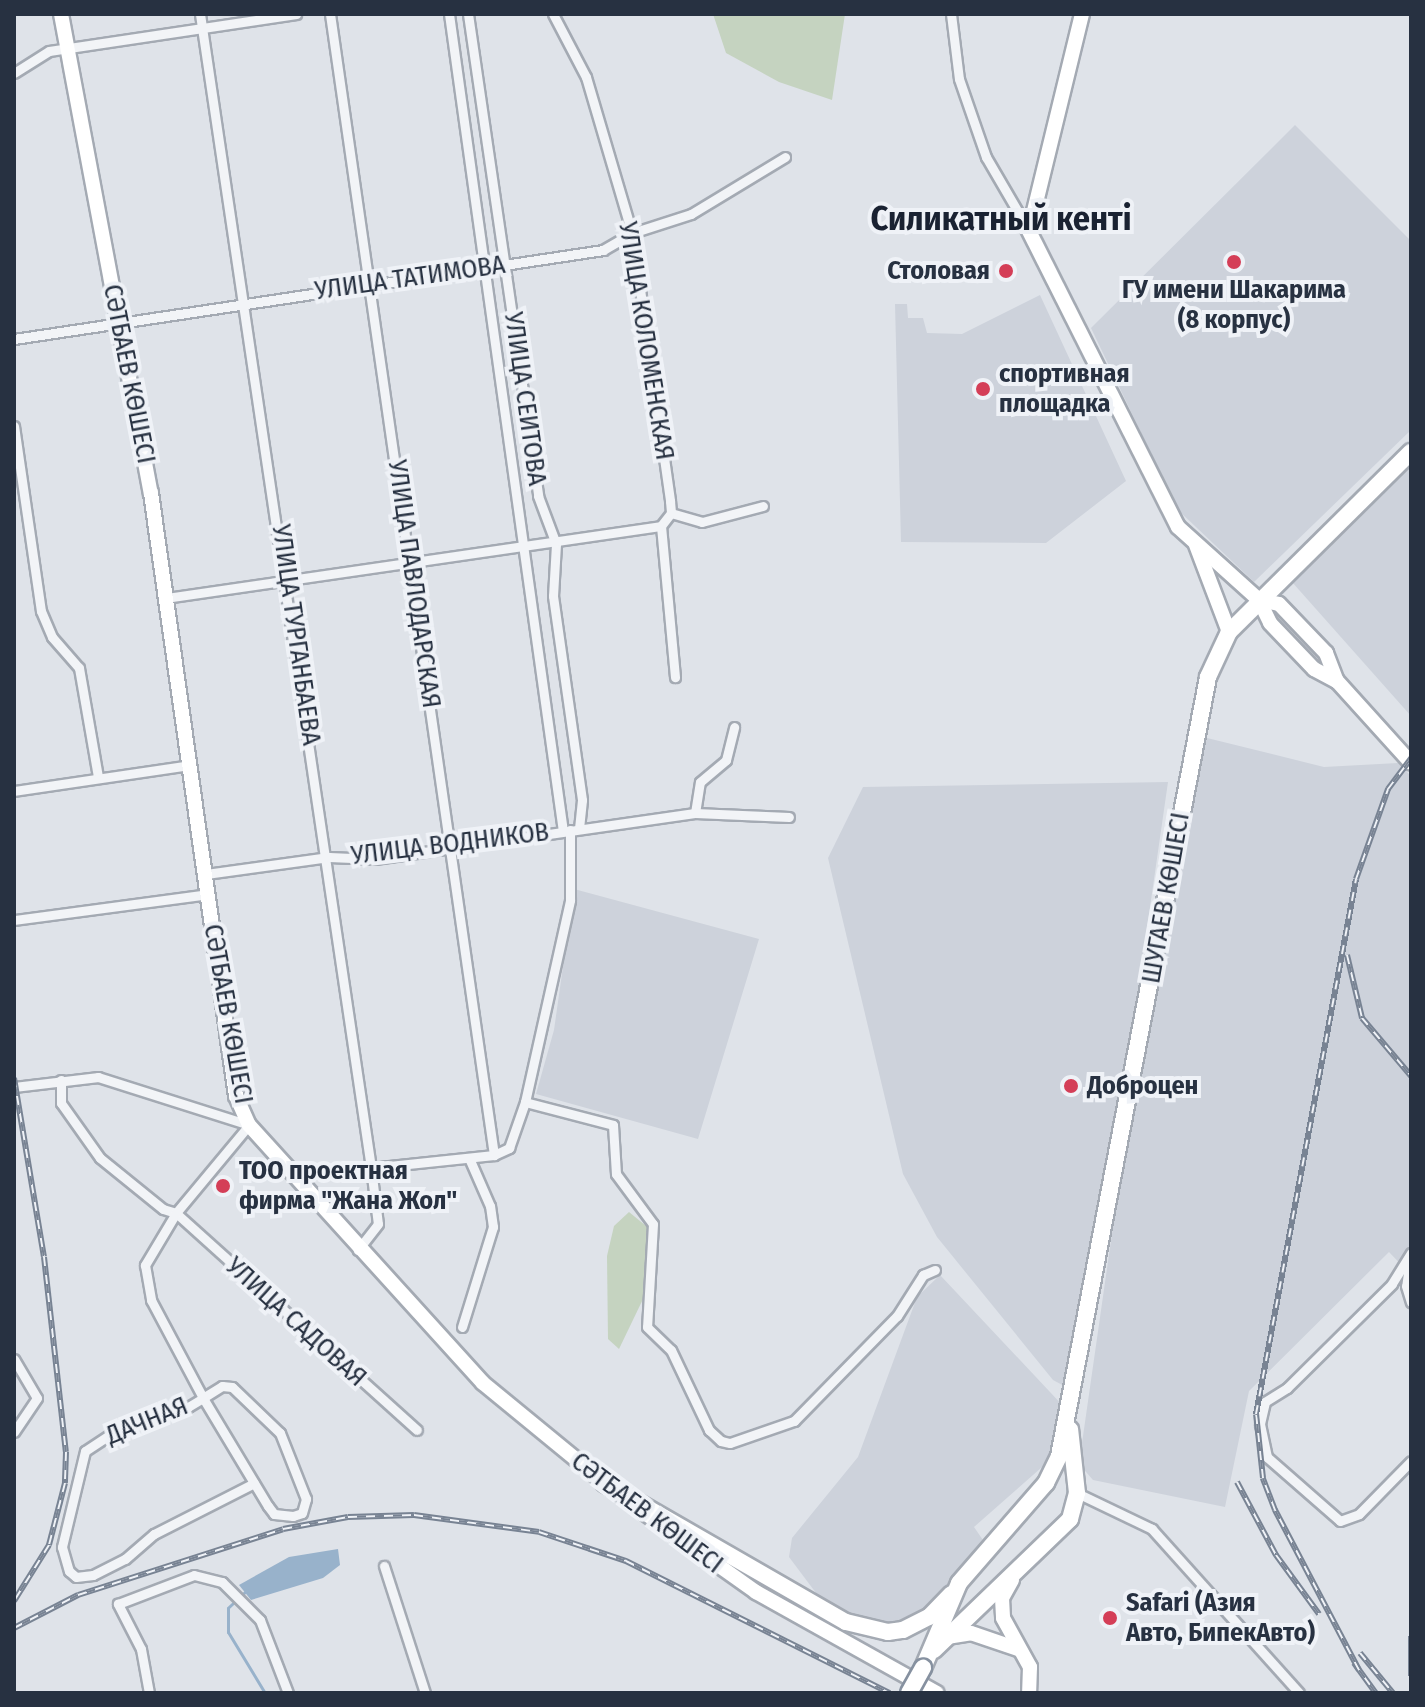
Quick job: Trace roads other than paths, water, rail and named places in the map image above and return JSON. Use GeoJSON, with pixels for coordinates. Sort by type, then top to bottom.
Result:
{"type":"FeatureCollection","features":[{"type":"Feature","properties":{"kind":"highway","name":"ШУГАЕВ КӨШЕСІ"},"geometry":{"type":"LineString","coordinates":[[909,1693],[959,1583],[1046,1483],[1059,1456],[1203,702],[1229,632],[1411,452]]}},
{"type":"Feature","properties":{"kind":"highway","name":"ШУГАЕВ КӨШЕСІ"},"geometry":{"type":"LineString","coordinates":[[1068,1420],[1077,1493]]}},
{"type":"Feature","properties":{"kind":"highway"},"geometry":{"type":"LineString","coordinates":[[959,1583],[964,1604],[985,1606],[1070,1519],[1077,1493],[1066,1482],[1046,1483]]}},
{"type":"Feature","properties":{"kind":"highway"},"geometry":{"type":"LineString","coordinates":[[604,1483],[846,1622],[888,1632],[903,1630],[929,1617],[959,1583]]}},
{"type":"Feature","properties":{"kind":"highway","name":"ШУГАЕВ КӨШЕСІ"},"geometry":{"type":"LineString","coordinates":[[926,1661],[947,1637],[985,1606]]}},
{"type":"Feature","properties":{"kind":"main road","name":"СӘТБАЕВ КӨШЕСІ"},"geometry":{"type":"LineString","coordinates":[[61,14],[166,598],[236,1096],[249,1125],[358,1250],[483,1383],[604,1483],[756,1592],[937,1693]]}},
{"type":"Feature","properties":{"kind":"main road"},"geometry":{"type":"LineString","coordinates":[[1082,14],[1029,231],[1178,527],[1259,600],[1270,623],[1314,669],[1337,681],[1411,763]]}},
{"type":"Feature","properties":{"kind":"main road"},"geometry":{"type":"LineString","coordinates":[[1194,541],[1229,632]]}},
{"type":"Feature","properties":{"kind":"main road"},"geometry":{"type":"LineString","coordinates":[[1012,1580],[1002,1598],[1003,1618],[1030,1667],[1029,1693]]}},
{"type":"Feature","properties":{"kind":"main road"},"geometry":{"type":"LineString","coordinates":[[947,1637],[971,1633],[1018,1649]]}},
{"type":"Feature","properties":{"kind":"street","name":"УЛИЦА ТУРГАНБАЕВА"},"geometry":{"type":"LineString","coordinates":[[200,14],[288,580],[371,1168],[378,1224],[358,1250]]}},
{"type":"Feature","properties":{"kind":"street"},"geometry":{"type":"LineString","coordinates":[[14,73],[39,53],[296,14]]}},
{"type":"Feature","properties":{"kind":"street","name":"УЛИЦА ПАВЛОДАРСКАЯ"},"geometry":{"type":"LineString","coordinates":[[330,14],[372,283],[494,1155]]}},
{"type":"Feature","properties":{"kind":"street","name":"УЛИЦА СЕИТОВА"},"geometry":{"type":"LineString","coordinates":[[449,14],[524,547],[571,830],[570,900],[525,1102],[514,1140],[494,1155]]}},
{"type":"Feature","properties":{"kind":"street","name":"УЛИЦА СЕИТОВА"},"geometry":{"type":"LineString","coordinates":[[468,14],[538,496],[556,544],[553,596],[582,800],[571,830]]}},
{"type":"Feature","properties":{"kind":"street","name":"УЛИЦА КОЛОМЕНСКАЯ"},"geometry":{"type":"LineString","coordinates":[[553,14],[586,77],[632,233],[671,513]]}},
{"type":"Feature","properties":{"kind":"street"},"geometry":{"type":"LineString","coordinates":[[951,14],[959,79],[986,157],[1029,231]]}},
{"type":"Feature","properties":{"kind":"street","name":"УЛИЦА ТАТИМОВА"},"geometry":{"type":"LineString","coordinates":[[14,339],[245,301],[603,250],[632,233],[679,220],[785,157]]}},
{"type":"Feature","properties":{"kind":"street"},"geometry":{"type":"LineString","coordinates":[[14,426],[41,611],[52,637],[79,668],[98,777]]}},
{"type":"Feature","properties":{"kind":"street"},"geometry":{"type":"LineString","coordinates":[[166,598],[411,561],[556,544],[661,526],[671,513],[702,522],[763,506]]}},
{"type":"Feature","properties":{"kind":"street"},"geometry":{"type":"LineString","coordinates":[[661,526],[675,677]]}},
{"type":"Feature","properties":{"kind":"street"},"geometry":{"type":"LineString","coordinates":[[695,813],[700,782],[726,760],[734,727]]}},
{"type":"Feature","properties":{"kind":"street"},"geometry":{"type":"LineString","coordinates":[[14,791],[190,765]]}},
{"type":"Feature","properties":{"kind":"street","name":"УЛИЦА ВОДНИКОВ"},"geometry":{"type":"LineString","coordinates":[[206,874],[329,857],[375,859],[695,813],[789,817]]}},
{"type":"Feature","properties":{"kind":"street"},"geometry":{"type":"LineString","coordinates":[[14,920],[208,894]]}},
{"type":"Feature","properties":{"kind":"street"},"geometry":{"type":"LineString","coordinates":[[14,1087],[98,1077],[249,1125],[176,1213],[145,1265],[151,1300],[203,1398],[254,1483]]}},
{"type":"Feature","properties":{"kind":"street","name":"УЛИЦА САДОВАЯ"},"geometry":{"type":"LineString","coordinates":[[61,1080],[61,1103],[100,1158],[163,1209],[176,1213],[417,1430]]}},
{"type":"Feature","properties":{"kind":"street"},"geometry":{"type":"LineString","coordinates":[[525,1102],[613,1125],[616,1174],[653,1224],[647,1327],[671,1350],[709,1430],[721,1441],[730,1443],[794,1421],[897,1316],[923,1275],[935,1270]]}},
{"type":"Feature","properties":{"kind":"street"},"geometry":{"type":"LineString","coordinates":[[293,1176],[494,1155]]}},
{"type":"Feature","properties":{"kind":"street"},"geometry":{"type":"LineString","coordinates":[[462,1327],[493,1227],[490,1206],[469,1158]]}},
{"type":"Feature","properties":{"kind":"street"},"geometry":{"type":"LineString","coordinates":[[1411,1253],[1406,1286],[1411,1302]]}},
{"type":"Feature","properties":{"kind":"street"},"geometry":{"type":"LineString","coordinates":[[1411,1253],[1392,1284],[1287,1388],[1265,1402],[1260,1424],[1267,1457],[1326,1513],[1351,1520],[1411,1461]]}},
{"type":"Feature","properties":{"kind":"street"},"geometry":{"type":"LineString","coordinates":[[14,1359],[37,1398],[14,1432]]}},
{"type":"Feature","properties":{"kind":"street","name":"ДАЧНАЯ"},"geometry":{"type":"LineString","coordinates":[[222,1386],[232,1387],[271,1423],[301,1484],[305,1507],[293,1516],[274,1514],[254,1483],[154,1534],[125,1559],[93,1575],[76,1577],[69,1571],[62,1547],[79,1460],[85,1451],[126,1424],[203,1398],[222,1386]]}},
{"type":"Feature","properties":{"kind":"street"},"geometry":{"type":"LineString","coordinates":[[1077,1493],[1152,1529],[1299,1693]]}},
{"type":"Feature","properties":{"kind":"street"},"geometry":{"type":"LineString","coordinates":[[384,1566],[425,1693]]}},
{"type":"Feature","properties":{"kind":"street"},"geometry":{"type":"LineString","coordinates":[[149,1693],[141,1649],[118,1604],[194,1575],[222,1582],[260,1620],[288,1693]]}},
{"type":"Feature","properties":{"kind":"water"},"geometry":{"type":"Polygon","coordinates":[[[338,1549],[340,1565],[323,1578],[251,1600],[239,1585],[289,1557],[338,1549]]]}},
{"type":"Feature","properties":{"kind":"waterway"},"geometry":{"type":"LineString","coordinates":[[247,1590],[228,1608],[228,1632],[265,1693]]}},
{"type":"Feature","properties":{"kind":"railway"},"geometry":{"type":"LineString","coordinates":[[1359,1670],[1275,1510],[1263,1478],[1256,1414],[1356,879],[1388,789],[1411,758]]}},
{"type":"Feature","properties":{"kind":"railway"},"geometry":{"type":"LineString","coordinates":[[1347,955],[1362,1018],[1411,1076]]}},
{"type":"Feature","properties":{"kind":"railway"},"geometry":{"type":"LineString","coordinates":[[14,1078],[44,1257],[66,1452],[65,1483],[49,1545],[14,1601]]}},
{"type":"Feature","properties":{"kind":"railway"},"geometry":{"type":"LineString","coordinates":[[1237,1482],[1276,1555],[1319,1614]]}},
{"type":"Feature","properties":{"kind":"railway"},"geometry":{"type":"LineString","coordinates":[[14,1628],[78,1595],[283,1529],[348,1517],[414,1515],[539,1532],[626,1561],[890,1693]]}},
{"type":"Feature","properties":{"kind":"railway"},"geometry":{"type":"LineString","coordinates":[[1411,1636],[1411,1676]]}},
{"type":"Feature","properties":{"kind":"railway"},"geometry":{"type":"LineString","coordinates":[[1360,1653],[1393,1693]]}},
{"type":"Feature","properties":{"kind":"railway"},"geometry":{"type":"LineString","coordinates":[[1354,1663],[1376,1693]]}},
{"type":"Feature","properties":{"kind":"place","name":"ГУ имени Шакарима (8 корпус)"},"geometry":{"type":"Point","coordinates":[1234,262]}},
{"type":"Feature","properties":{"kind":"place","name":"Столовая"},"geometry":{"type":"Point","coordinates":[1006,271]}},
{"type":"Feature","properties":{"kind":"place","name":"спортивная площадка"},"geometry":{"type":"Point","coordinates":[983,389]}},
{"type":"Feature","properties":{"kind":"place","name":"Доброцен"},"geometry":{"type":"Point","coordinates":[1071,1086]}},
{"type":"Feature","properties":{"kind":"place","name":"ТОО проектная фирма \"Жана Жол\""},"geometry":{"type":"Point","coordinates":[223,1186]}},
{"type":"Feature","properties":{"kind":"place","name":"Safari (Азия Авто, БипекАвто)"},"geometry":{"type":"Point","coordinates":[1110,1618]}},
{"type":"Feature","properties":{"kind":"district","name":"Силикатный кенті"},"geometry":{"type":"Point","coordinates":[1001,219]}}]}
